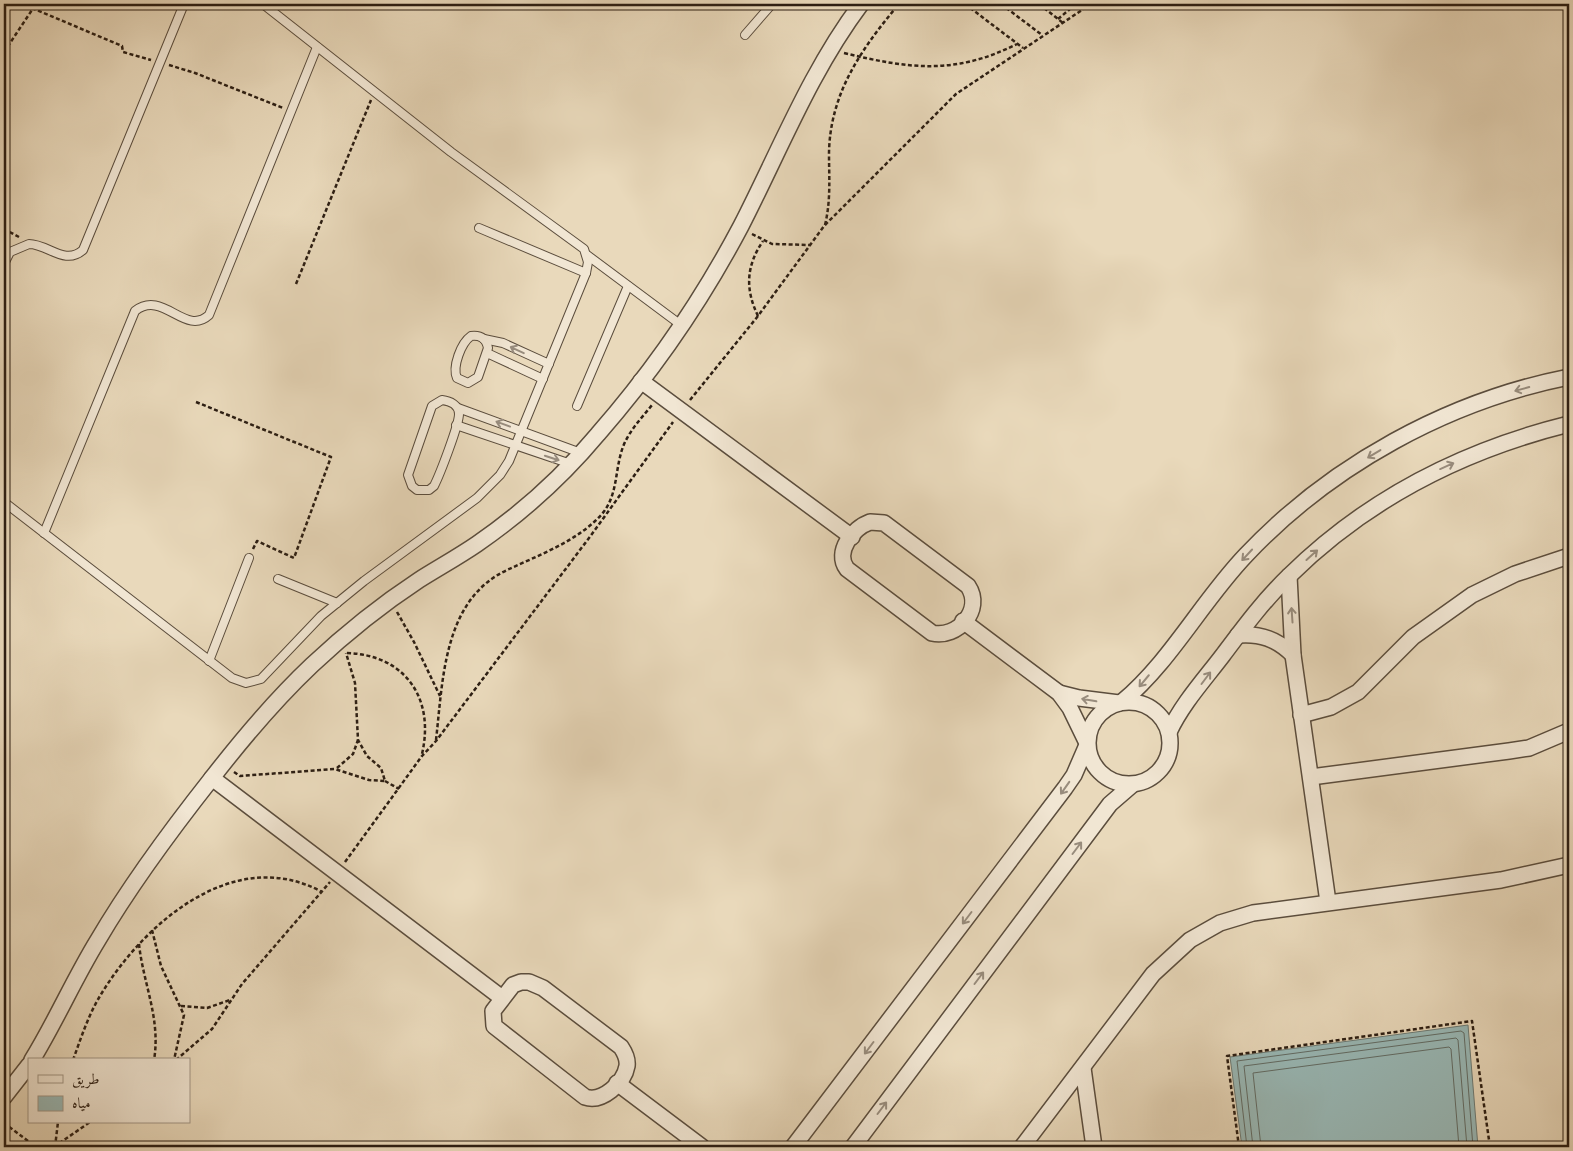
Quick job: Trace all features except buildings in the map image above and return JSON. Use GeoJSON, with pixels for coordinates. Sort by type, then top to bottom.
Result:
{"type":"FeatureCollection","features":[{"type":"Feature","properties":{"kind":"street"},"geometry":{"type":"LineString","coordinates":[[33,1058],[95,944],[125,895],[162,842],[270,707],[342,647],[390,600],[503,525],[576,458],[642,381],[681,324],[740,227],[816,70],[862,4]]}},
{"type":"Feature","properties":{"kind":"street"},"geometry":{"type":"LineString","coordinates":[[792,1147],[1065,788],[1074,775],[1087,744],[1089,730],[1096,718],[1106,708],[1120,703],[1143,684],[1246,555],[1285,517],[1328,483],[1374,453],[1423,427],[1469,406],[1517,390],[1569,377]]}},
{"type":"Feature","properties":{"kind":"street"},"geometry":{"type":"LineString","coordinates":[[642,381],[852,537]]}},
{"type":"Feature","properties":{"kind":"street"},"geometry":{"type":"LineString","coordinates":[[1169,732],[1181,710],[1257,610],[1323,544],[1360,516],[1400,490],[1440,468],[1483,450],[1563,425],[1569,436]]}},
{"type":"Feature","properties":{"kind":"street"},"geometry":{"type":"LineString","coordinates":[[884,523],[968,586],[974,599],[972,612],[963,621],[948,634],[940,635],[926,629],[847,569],[841,558],[842,551],[864,524],[884,523]]}},
{"type":"Feature","properties":{"kind":"street"},"geometry":{"type":"LineString","coordinates":[[1302,714],[1331,707],[1358,692],[1413,637],[1472,595],[1514,574],[1569,556]]}},
{"type":"Feature","properties":{"kind":"street"},"geometry":{"type":"LineString","coordinates":[[1289,576],[1293,655],[1328,902]]}},
{"type":"Feature","properties":{"kind":"street"},"geometry":{"type":"LineString","coordinates":[[963,621],[1059,693],[1070,708],[1087,744],[1091,761],[1101,774],[1116,783],[1132,785]]}},
{"type":"Feature","properties":{"kind":"street"},"geometry":{"type":"LineString","coordinates":[[1238,635],[1248,634],[1268,638],[1286,648],[1293,655]]}},
{"type":"Feature","properties":{"kind":"street"},"geometry":{"type":"LineString","coordinates":[[853,1147],[1110,804],[1132,785],[1149,779],[1163,767],[1170,744],[1169,732],[1162,719],[1151,708],[1137,703],[1092,700],[1059,693]]}},
{"type":"Feature","properties":{"kind":"street"},"geometry":{"type":"LineString","coordinates":[[1311,777],[1529,748],[1569,731]]}},
{"type":"Feature","properties":{"kind":"street"},"geometry":{"type":"LineString","coordinates":[[212,778],[502,998]]}},
{"type":"Feature","properties":{"kind":"street"},"geometry":{"type":"LineString","coordinates":[[1022,1147],[1153,974],[1190,940],[1220,923],[1236,918],[1328,902],[1500,880],[1569,865]]}},
{"type":"Feature","properties":{"kind":"street"},"geometry":{"type":"LineString","coordinates":[[529,982],[543,988],[621,1047],[627,1060],[627,1067],[617,1083],[604,1096],[591,1099],[585,1097],[494,1026],[493,1011],[513,985],[529,982]]}},
{"type":"Feature","properties":{"kind":"street"},"geometry":{"type":"LineString","coordinates":[[4,1097],[28,1066]]}},
{"type":"Feature","properties":{"kind":"street"},"geometry":{"type":"LineString","coordinates":[[1083,1068],[1094,1147]]}},
{"type":"Feature","properties":{"kind":"street"},"geometry":{"type":"LineString","coordinates":[[617,1083],[702,1147]]}},
{"type":"Feature","properties":{"kind":"lane"},"geometry":{"type":"LineString","coordinates":[[4,264],[10,252],[29,244],[68,256],[79,253],[86,245],[184,4]]}},
{"type":"Feature","properties":{"kind":"lane"},"geometry":{"type":"LineString","coordinates":[[263,4],[451,152],[579,244],[587,255],[681,324]]}},
{"type":"Feature","properties":{"kind":"lane"},"geometry":{"type":"LineString","coordinates":[[745,35],[772,4]]}},
{"type":"Feature","properties":{"kind":"lane"},"geometry":{"type":"LineString","coordinates":[[44,533],[135,311],[148,304],[156,305],[191,322],[198,322],[209,316],[317,47]]}},
{"type":"Feature","properties":{"kind":"lane"},"geometry":{"type":"LineString","coordinates":[[479,228],[586,273]]}},
{"type":"Feature","properties":{"kind":"lane"},"geometry":{"type":"LineString","coordinates":[[4,502],[238,682],[254,682],[260,679],[300,635],[337,603],[477,498],[500,475],[517,446],[586,273],[587,255]]}},
{"type":"Feature","properties":{"kind":"lane"},"geometry":{"type":"LineString","coordinates":[[577,406],[628,286]]}},
{"type":"Feature","properties":{"kind":"lane"},"geometry":{"type":"LineString","coordinates":[[484,339],[487,343],[487,352],[478,376],[474,381],[468,383],[457,378],[455,367],[467,339],[476,336],[503,343],[549,364]]}},
{"type":"Feature","properties":{"kind":"lane"},"geometry":{"type":"LineString","coordinates":[[487,352],[543,379]]}},
{"type":"Feature","properties":{"kind":"lane"},"geometry":{"type":"LineString","coordinates":[[458,408],[459,414],[456,425],[434,486],[423,491],[417,490],[408,481],[408,475],[432,406],[437,402],[448,401],[458,408],[523,431],[576,458]]}},
{"type":"Feature","properties":{"kind":"lane"},"geometry":{"type":"LineString","coordinates":[[456,425],[517,446],[576,458]]}},
{"type":"Feature","properties":{"kind":"lane"},"geometry":{"type":"LineString","coordinates":[[209,661],[249,558]]}},
{"type":"Feature","properties":{"kind":"lane"},"geometry":{"type":"LineString","coordinates":[[278,579],[337,603]]}},
{"type":"Feature","properties":{"kind":"path"},"geometry":{"type":"LineString","coordinates":[[4,52],[36,4]]}},
{"type":"Feature","properties":{"kind":"path"},"geometry":{"type":"LineString","coordinates":[[824,226],[830,190],[829,153],[833,117],[844,82],[858,57],[899,4]]}},
{"type":"Feature","properties":{"kind":"path"},"geometry":{"type":"LineString","coordinates":[[965,4],[1023,48]]}},
{"type":"Feature","properties":{"kind":"path"},"geometry":{"type":"LineString","coordinates":[[1001,4],[1042,36]]}},
{"type":"Feature","properties":{"kind":"path"},"geometry":{"type":"LineString","coordinates":[[1039,4],[1064,23]]}},
{"type":"Feature","properties":{"kind":"path"},"geometry":{"type":"LineString","coordinates":[[1058,19],[1076,4]]}},
{"type":"Feature","properties":{"kind":"path"},"geometry":{"type":"LineString","coordinates":[[858,57],[902,66],[944,67],[982,59],[1017,44]]}},
{"type":"Feature","properties":{"kind":"path"},"geometry":{"type":"LineString","coordinates":[[296,284],[374,92]]}},
{"type":"Feature","properties":{"kind":"path"},"geometry":{"type":"LineString","coordinates":[[740,227],[763,241],[810,245]]}},
{"type":"Feature","properties":{"kind":"path"},"geometry":{"type":"LineString","coordinates":[[4,229],[29,244]]}},
{"type":"Feature","properties":{"kind":"path"},"geometry":{"type":"LineString","coordinates":[[758,316],[751,301],[748,286],[749,270],[754,254],[763,241]]}},
{"type":"Feature","properties":{"kind":"path"},"geometry":{"type":"LineString","coordinates":[[436,741],[450,642],[465,608],[490,580],[558,546],[601,514],[613,493],[625,443],[660,394]]}},
{"type":"Feature","properties":{"kind":"path"},"geometry":{"type":"LineString","coordinates":[[196,402],[330,457],[294,558],[257,541],[249,558]]}},
{"type":"Feature","properties":{"kind":"path"},"geometry":{"type":"LineString","coordinates":[[390,600],[414,642],[441,697]]}},
{"type":"Feature","properties":{"kind":"path"},"geometry":{"type":"LineString","coordinates":[[342,647],[354,683],[358,740],[366,756],[380,768],[385,781]]}},
{"type":"Feature","properties":{"kind":"path"},"geometry":{"type":"LineString","coordinates":[[342,647],[380,658],[394,666],[407,678],[423,707],[426,732],[422,756]]}},
{"type":"Feature","properties":{"kind":"path"},"geometry":{"type":"LineString","coordinates":[[335,769],[353,754],[358,740]]}},
{"type":"Feature","properties":{"kind":"path"},"geometry":{"type":"LineString","coordinates":[[223,764],[240,776],[335,769],[369,780],[385,781],[399,789]]}},
{"type":"Feature","properties":{"kind":"path"},"geometry":{"type":"LineString","coordinates":[[177,1058],[212,1029],[230,999],[337,873]]}},
{"type":"Feature","properties":{"kind":"path"},"geometry":{"type":"LineString","coordinates":[[74,1058],[100,997],[139,944],[152,930],[190,902],[230,883],[256,878],[277,877],[304,882],[322,892]]}},
{"type":"Feature","properties":{"kind":"path"},"geometry":{"type":"LineString","coordinates":[[152,930],[161,966],[184,1015],[175,1058]]}},
{"type":"Feature","properties":{"kind":"path"},"geometry":{"type":"LineString","coordinates":[[139,944],[140,960],[156,1023],[154,1058]]}},
{"type":"Feature","properties":{"kind":"path"},"geometry":{"type":"LineString","coordinates":[[181,1006],[207,1008],[230,999]]}},
{"type":"Feature","properties":{"kind":"path"},"geometry":{"type":"LineString","coordinates":[[1239,1147],[1227,1056],[1472,1021],[1490,1147]]}},
{"type":"Feature","properties":{"kind":"path"},"geometry":{"type":"LineString","coordinates":[[4,1123],[36,1147]]}},
{"type":"Feature","properties":{"kind":"path"},"geometry":{"type":"LineString","coordinates":[[54,1147],[58,1124]]}},
{"type":"Feature","properties":{"kind":"path"},"geometry":{"type":"LineString","coordinates":[[54,1147],[87,1124]]}},
{"type":"Feature","properties":{"kind":"water"},"geometry":{"type":"Polygon","coordinates":[[[1468,1025],[1478,1147],[1242,1147],[1230,1057],[1468,1025]]]}}]}
